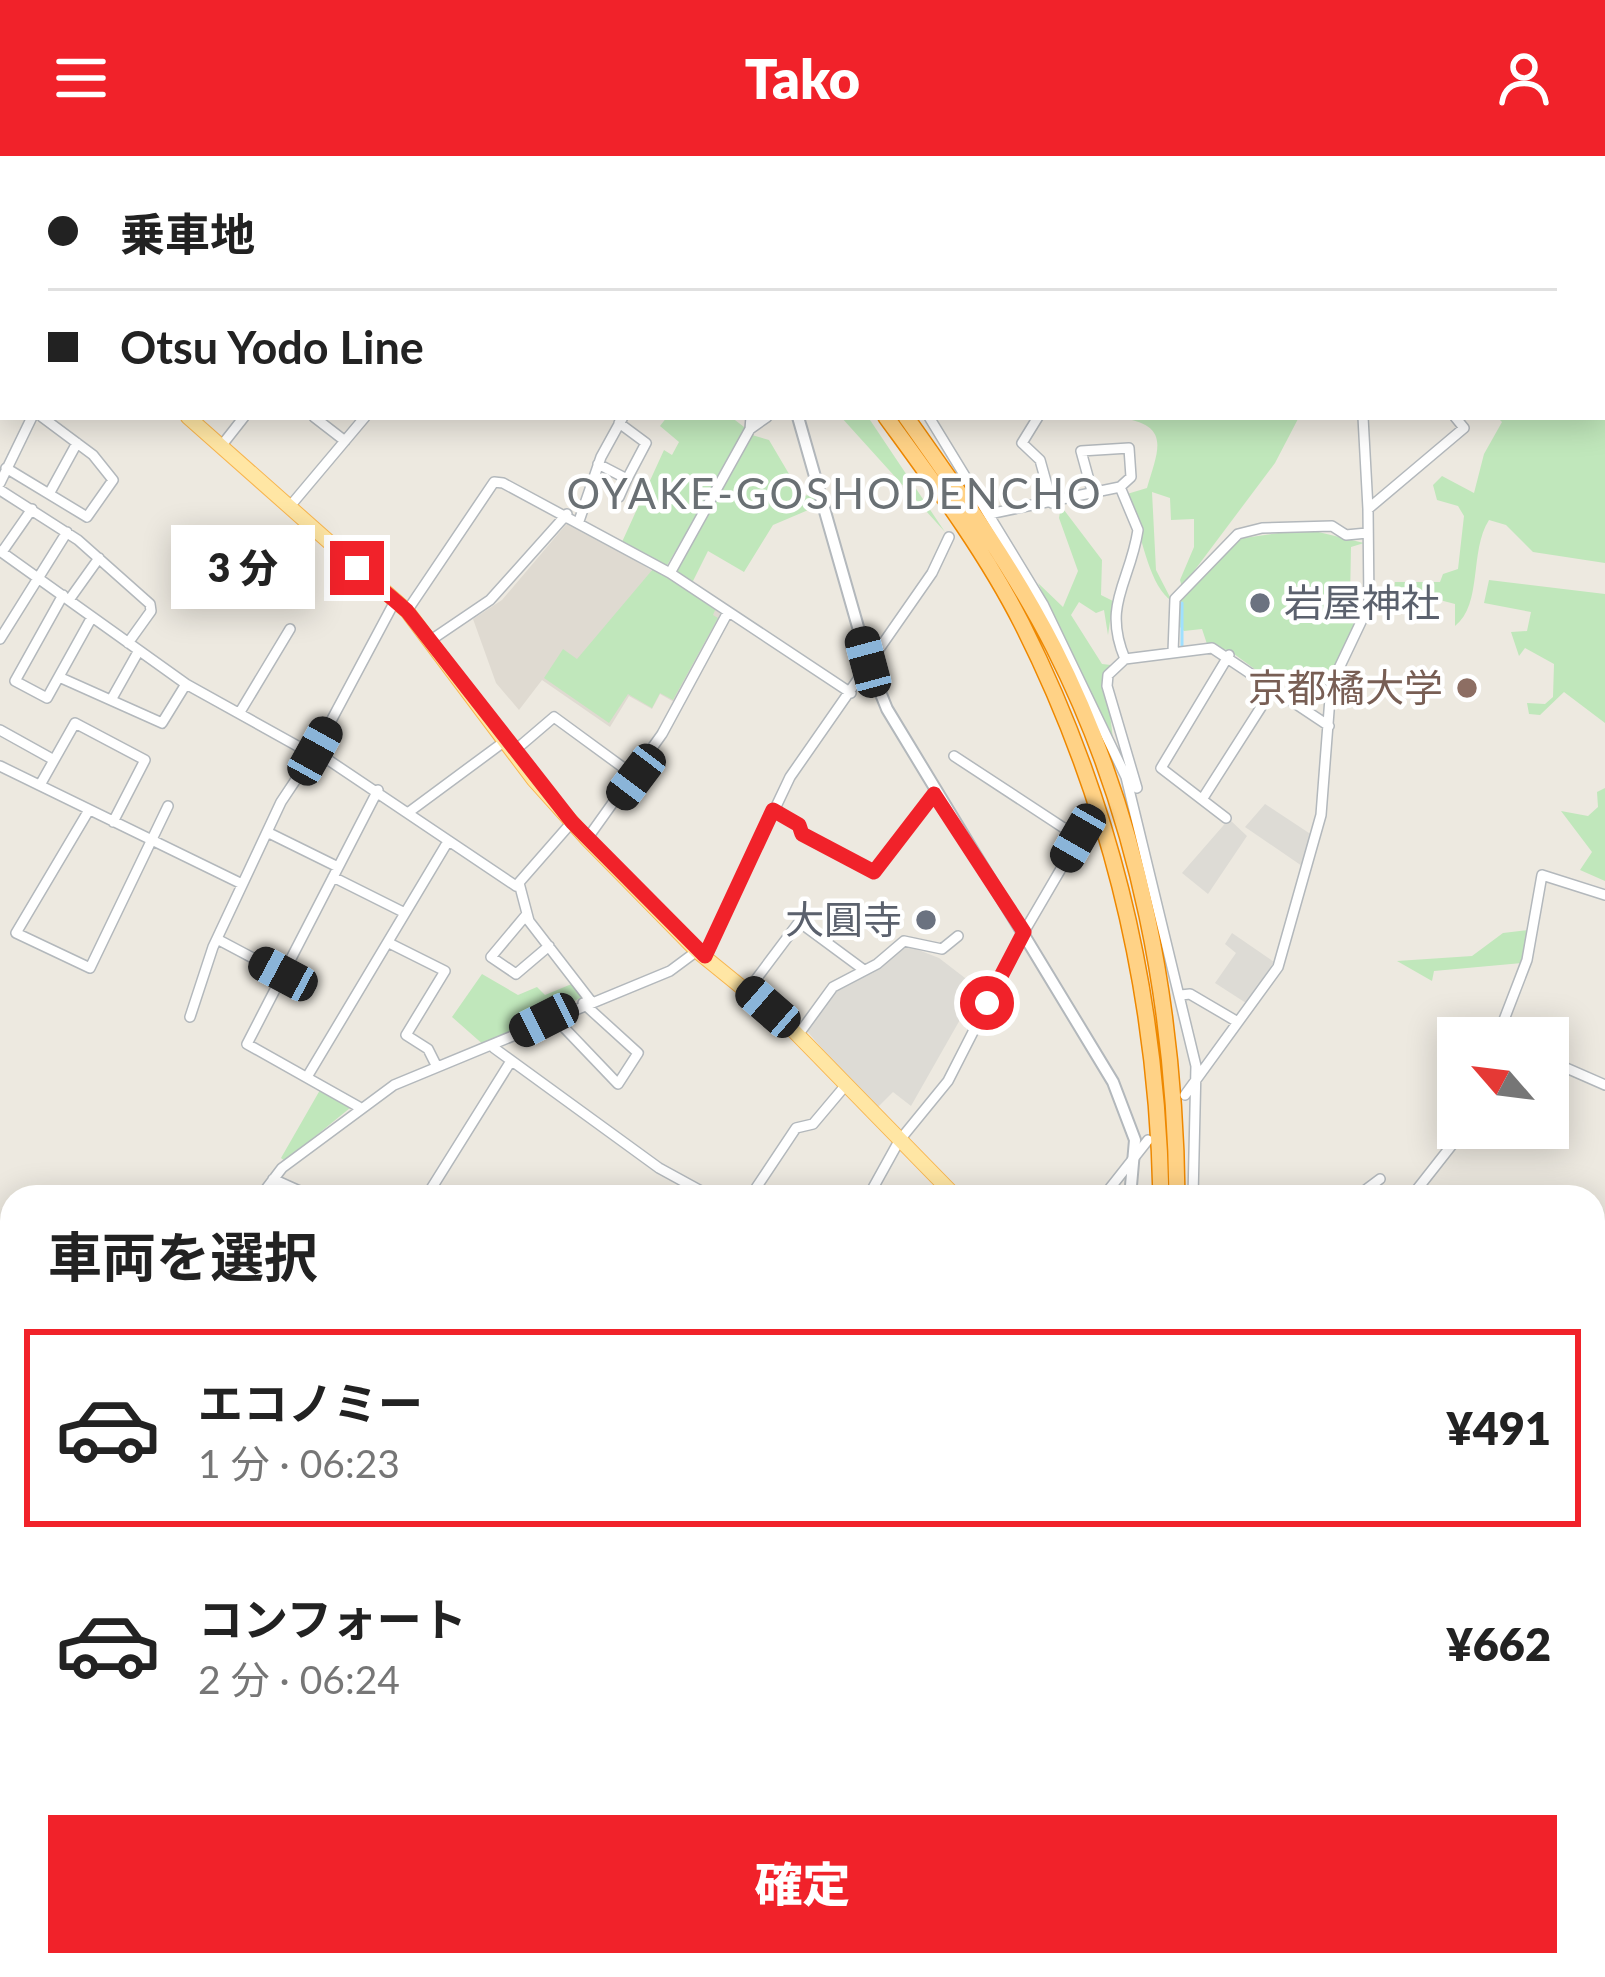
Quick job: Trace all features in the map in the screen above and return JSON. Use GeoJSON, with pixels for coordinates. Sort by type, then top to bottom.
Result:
{"type":"FeatureCollection","features":[{"type":"Feature","properties":{"kind":"highway"},"geometry":{"type":"LineString","coordinates":[[888,420],[1021,621],[1106,825],[1146,997],[1160,1185]]}},
{"type":"Feature","properties":{"kind":"highway"},"geometry":{"type":"LineString","coordinates":[[908,420],[1006,562],[1053,648],[1104,769],[1142,896],[1163,994],[1176,1108],[1178,1185]]}},
{"type":"Feature","properties":{"kind":"main road"},"geometry":{"type":"LineString","coordinates":[[192,420],[401,606],[587,839],[701,954],[798,1035],[944,1185]]}},
{"type":"Feature","properties":{"kind":"street"},"geometry":{"type":"LineString","coordinates":[[30,420],[0,486],[67,532],[150,604],[151,611],[128,644]]}},
{"type":"Feature","properties":{"kind":"street"},"geometry":{"type":"LineString","coordinates":[[6,468],[87,517],[113,480],[46,420]]}},
{"type":"Feature","properties":{"kind":"street"},"geometry":{"type":"LineString","coordinates":[[222,445],[242,420]]}},
{"type":"Feature","properties":{"kind":"street"},"geometry":{"type":"LineString","coordinates":[[318,420],[345,440]]}},
{"type":"Feature","properties":{"kind":"street"},"geometry":{"type":"LineString","coordinates":[[291,506],[362,420]]}},
{"type":"Feature","properties":{"kind":"street"},"geometry":{"type":"LineString","coordinates":[[579,520],[598,464],[621,420],[646,443],[619,497]]}},
{"type":"Feature","properties":{"kind":"street"},"geometry":{"type":"LineString","coordinates":[[751,420],[751,430]]}},
{"type":"Feature","properties":{"kind":"street"},"geometry":{"type":"LineString","coordinates":[[670,573],[751,430],[763,420]]}},
{"type":"Feature","properties":{"kind":"street"},"geometry":{"type":"LineString","coordinates":[[799,420],[868,662],[905,747],[1113,1082],[1135,1140],[1131,1185]]}},
{"type":"Feature","properties":{"kind":"street"},"geometry":{"type":"LineString","coordinates":[[935,420],[991,513],[1092,701],[1134,791]]}},
{"type":"Feature","properties":{"kind":"street"},"geometry":{"type":"LineString","coordinates":[[1036,420],[1022,443],[1040,460],[1052,503]]}},
{"type":"Feature","properties":{"kind":"street"},"geometry":{"type":"LineString","coordinates":[[1185,1095],[1278,968],[1321,815],[1337,664],[1362,628],[1369,604],[1363,420]]}},
{"type":"Feature","properties":{"kind":"street"},"geometry":{"type":"LineString","coordinates":[[1368,508],[1464,428],[1457,420]]}},
{"type":"Feature","properties":{"kind":"street"},"geometry":{"type":"LineString","coordinates":[[49,494],[77,443]]}},
{"type":"Feature","properties":{"kind":"street"},"geometry":{"type":"LineString","coordinates":[[991,513],[1120,488],[1131,477],[1129,448],[1081,452],[1092,491]]}},
{"type":"Feature","properties":{"kind":"street"},"geometry":{"type":"LineString","coordinates":[[598,464],[627,479]]}},
{"type":"Feature","properties":{"kind":"street"},"geometry":{"type":"LineString","coordinates":[[190,1017],[242,884],[312,752],[401,606],[494,482],[579,520],[670,573],[851,693]]}},
{"type":"Feature","properties":{"kind":"street"},"geometry":{"type":"LineString","coordinates":[[1120,488],[1138,530],[1116,600],[1113,631],[1125,659]]}},
{"type":"Feature","properties":{"kind":"street"},"geometry":{"type":"LineString","coordinates":[[32,509],[1,552],[186,684],[378,790],[506,883],[518,883],[572,822]]}},
{"type":"Feature","properties":{"kind":"street"},"geometry":{"type":"LineString","coordinates":[[431,640],[490,600],[567,514]]}},
{"type":"Feature","properties":{"kind":"street"},"geometry":{"type":"LineString","coordinates":[[1173,652],[1175,599],[1238,534],[1262,528],[1332,526],[1346,535],[1367,533]]}},
{"type":"Feature","properties":{"kind":"street"},"geometry":{"type":"LineString","coordinates":[[0,639],[67,532]]}},
{"type":"Feature","properties":{"kind":"street"},"geometry":{"type":"LineString","coordinates":[[268,1185],[359,1107],[436,1065],[494,1048],[553,1016],[670,971],[701,954],[809,749],[932,573],[949,537]]}},
{"type":"Feature","properties":{"kind":"street"},"geometry":{"type":"LineString","coordinates":[[92,617],[47,698],[15,681],[66,597],[99,558]]}},
{"type":"Feature","properties":{"kind":"street"},"geometry":{"type":"LineString","coordinates":[[587,839],[636,777],[728,612]]}},
{"type":"Feature","properties":{"kind":"street"},"geometry":{"type":"LineString","coordinates":[[240,712],[290,629]]}},
{"type":"Feature","properties":{"kind":"street"},"geometry":{"type":"LineString","coordinates":[[1193,1185],[1196,1079],[1108,675],[1125,659],[1213,648],[1329,726]]}},
{"type":"Feature","properties":{"kind":"street"},"geometry":{"type":"LineString","coordinates":[[111,700],[138,652]]}},
{"type":"Feature","properties":{"kind":"street"},"geometry":{"type":"LineString","coordinates":[[1226,818],[1161,768],[1229,655]]}},
{"type":"Feature","properties":{"kind":"street"},"geometry":{"type":"LineString","coordinates":[[59,676],[162,723],[186,684]]}},
{"type":"Feature","properties":{"kind":"street"},"geometry":{"type":"LineString","coordinates":[[1203,798],[1272,690]]}},
{"type":"Feature","properties":{"kind":"street"},"geometry":{"type":"LineString","coordinates":[[409,812],[554,717],[636,777]]}},
{"type":"Feature","properties":{"kind":"street"},"geometry":{"type":"LineString","coordinates":[[40,785],[75,722],[145,760],[112,822]]}},
{"type":"Feature","properties":{"kind":"street"},"geometry":{"type":"LineString","coordinates":[[0,730],[54,760]]}},
{"type":"Feature","properties":{"kind":"street"},"geometry":{"type":"LineString","coordinates":[[953,756],[1078,838]]}},
{"type":"Feature","properties":{"kind":"street"},"geometry":{"type":"LineString","coordinates":[[0,766],[242,884]]}},
{"type":"Feature","properties":{"kind":"street"},"geometry":{"type":"LineString","coordinates":[[359,1107],[247,1044],[378,790]]}},
{"type":"Feature","properties":{"kind":"street"},"geometry":{"type":"LineString","coordinates":[[773,810],[799,825],[802,834],[874,872],[934,794]]}},
{"type":"Feature","properties":{"kind":"street"},"geometry":{"type":"LineString","coordinates":[[89,810],[16,932],[90,968],[168,806]]}},
{"type":"Feature","properties":{"kind":"street"},"geometry":{"type":"LineString","coordinates":[[875,1185],[899,1141],[948,1081],[1024,932],[1078,838],[1093,826]]}},
{"type":"Feature","properties":{"kind":"street"},"geometry":{"type":"LineString","coordinates":[[267,832],[403,913]]}},
{"type":"Feature","properties":{"kind":"street"},"geometry":{"type":"LineString","coordinates":[[308,1077],[447,843]]}},
{"type":"Feature","properties":{"kind":"street"},"geometry":{"type":"LineString","coordinates":[[1506,1017],[1527,960],[1542,875],[1605,895]]}},
{"type":"Feature","properties":{"kind":"street"},"geometry":{"type":"LineString","coordinates":[[518,883],[526,914],[586,1002],[638,1053],[618,1084],[553,1016]]}},
{"type":"Feature","properties":{"kind":"street"},"geometry":{"type":"LineString","coordinates":[[526,914],[490,957],[516,974],[549,946]]}},
{"type":"Feature","properties":{"kind":"street"},"geometry":{"type":"LineString","coordinates":[[748,990],[799,922],[864,970]]}},
{"type":"Feature","properties":{"kind":"street"},"geometry":{"type":"LineString","coordinates":[[798,1035],[833,987],[904,941],[942,949],[958,936]]}},
{"type":"Feature","properties":{"kind":"street"},"geometry":{"type":"LineString","coordinates":[[217,939],[283,974]]}},
{"type":"Feature","properties":{"kind":"street"},"geometry":{"type":"LineString","coordinates":[[391,944],[445,971],[406,1035],[428,1049],[436,1065]]}},
{"type":"Feature","properties":{"kind":"street"},"geometry":{"type":"LineString","coordinates":[[1181,995],[1190,994],[1236,1022]]}},
{"type":"Feature","properties":{"kind":"street"},"geometry":{"type":"LineString","coordinates":[[494,1048],[659,1168],[690,1185]]}},
{"type":"Feature","properties":{"kind":"street"},"geometry":{"type":"LineString","coordinates":[[433,1185],[511,1061]]}},
{"type":"Feature","properties":{"kind":"street"},"geometry":{"type":"LineString","coordinates":[[1569,1069],[1605,1084]]}},
{"type":"Feature","properties":{"kind":"street"},"geometry":{"type":"LineString","coordinates":[[758,1185],[796,1128],[813,1124],[844,1086]]}},
{"type":"Feature","properties":{"kind":"street"},"geometry":{"type":"LineString","coordinates":[[1112,1185],[1148,1140]]}},
{"type":"Feature","properties":{"kind":"street"},"geometry":{"type":"LineString","coordinates":[[1420,1185],[1449,1149]]}},
{"type":"Feature","properties":{"kind":"street"},"geometry":{"type":"LineString","coordinates":[[273,1178],[288,1185]]}},
{"type":"Feature","properties":{"kind":"street"},"geometry":{"type":"LineString","coordinates":[[1372,1185],[1380,1179]]}},
{"type":"Feature","properties":{"kind":"shaded area"},"geometry":{"type":"Polygon","coordinates":[[[569,521],[723,613],[674,702],[660,694],[652,709],[629,696],[610,727],[542,680],[519,710],[496,683],[473,619],[502,600],[569,521]]]}},
{"type":"Feature","properties":{"kind":"shaded area"},"geometry":{"type":"Polygon","coordinates":[[[1265,804],[1312,835],[1302,866],[1245,827],[1265,804]]]}},
{"type":"Feature","properties":{"kind":"shaded area"},"geometry":{"type":"Polygon","coordinates":[[[1229,819],[1247,836],[1208,894],[1182,873],[1229,819]]]}},
{"type":"Feature","properties":{"kind":"shaded area"},"geometry":{"type":"Polygon","coordinates":[[[1232,933],[1274,962],[1246,1003],[1215,983],[1236,953],[1225,944],[1232,933]]]}},
{"type":"Feature","properties":{"kind":"shaded area"},"geometry":{"type":"Polygon","coordinates":[[[908,946],[939,958],[978,988],[911,1106],[893,1092],[875,1110],[807,1031],[836,991],[908,946]]]}},
{"type":"Feature","properties":{"kind":"green space"},"geometry":{"type":"Polygon","coordinates":[[[665,420],[735,420],[748,430],[666,567],[622,542],[664,450],[672,455],[679,442],[660,426],[665,420]]]}},
{"type":"Feature","properties":{"kind":"green space"},"geometry":{"type":"Polygon","coordinates":[[[844,420],[870,420],[945,532],[844,420]]]}},
{"type":"Feature","properties":{"kind":"green space"},"geometry":{"type":"Polygon","coordinates":[[[1133,420],[1297,420],[1275,463],[1182,587],[1180,580],[1194,547],[1194,519],[1171,520],[1170,498],[1152,492],[1156,570],[1172,601],[1150,568],[1127,494],[1147,488],[1155,461],[1157,440],[1146,425],[1133,420]]]}},
{"type":"Feature","properties":{"kind":"green space"},"geometry":{"type":"Polygon","coordinates":[[[1605,420],[1605,563],[1533,552],[1506,525],[1489,520],[1469,605],[1455,626],[1455,604],[1394,588],[1395,582],[1440,582],[1443,574],[1458,569],[1464,516],[1458,506],[1437,500],[1433,485],[1442,476],[1474,493],[1484,454],[1502,422],[1605,420]]]}},
{"type":"Feature","properties":{"kind":"green space"},"geometry":{"type":"Polygon","coordinates":[[[752,435],[769,440],[802,496],[818,494],[820,505],[773,525],[744,572],[708,551],[692,583],[677,574],[676,567],[752,435]]]}},
{"type":"Feature","properties":{"kind":"green space"},"geometry":{"type":"Polygon","coordinates":[[[1061,506],[1102,560],[1101,595],[1113,601],[1108,635],[1104,610],[1096,613],[1079,602],[1071,615],[1102,664],[1111,665],[1105,672],[1113,739],[1038,583],[1063,607],[1078,571],[1059,518],[1061,506]]]}},
{"type":"Feature","properties":{"kind":"green space"},"geometry":{"type":"Polygon","coordinates":[[[1306,529],[1364,543],[1351,547],[1350,600],[1364,610],[1323,694],[1287,675],[1279,687],[1230,651],[1207,644],[1202,629],[1184,631],[1177,624],[1182,594],[1237,539],[1306,529]]]}},
{"type":"Feature","properties":{"kind":"green space"},"geometry":{"type":"Polygon","coordinates":[[[653,569],[716,608],[713,615],[718,618],[673,700],[660,693],[652,708],[628,694],[609,723],[544,678],[563,649],[577,659],[653,569]]]}},
{"type":"Feature","properties":{"kind":"green space"},"geometry":{"type":"Polygon","coordinates":[[[1489,580],[1605,594],[1605,723],[1564,692],[1540,715],[1529,714],[1527,703],[1545,704],[1553,697],[1554,664],[1525,648],[1519,656],[1511,632],[1527,631],[1531,612],[1484,603],[1489,580]]]}},
{"type":"Feature","properties":{"kind":"green space"},"geometry":{"type":"Polygon","coordinates":[[[1605,788],[1605,881],[1580,870],[1592,852],[1561,811],[1588,816],[1598,807],[1597,792],[1605,788]]]}},
{"type":"Feature","properties":{"kind":"green space"},"geometry":{"type":"Polygon","coordinates":[[[1528,930],[1522,963],[1434,971],[1432,981],[1397,961],[1472,956],[1503,933],[1528,930]]]}},
{"type":"Feature","properties":{"kind":"green space"},"geometry":{"type":"Polygon","coordinates":[[[482,974],[518,995],[537,987],[545,995],[574,983],[584,996],[486,1047],[452,1017],[482,974]]]}},
{"type":"Feature","properties":{"kind":"green space"},"geometry":{"type":"Polygon","coordinates":[[[320,1090],[350,1108],[285,1161],[281,1158],[320,1090]]]}},
{"type":"Feature","properties":{"kind":"waterway"},"geometry":{"type":"LineString","coordinates":[[1182,603],[1182,647]]}},
{"type":"Feature","properties":{"kind":"place","name":"岩屋神社"},"geometry":{"type":"Point","coordinates":[1260,603]}},
{"type":"Feature","properties":{"kind":"place","name":"京都橘大学"},"geometry":{"type":"Point","coordinates":[1467,688]}},
{"type":"Feature","properties":{"kind":"place","name":"大圓寺"},"geometry":{"type":"Point","coordinates":[926,920]}},
{"type":"Feature","properties":{"kind":"district","name":"OYAKE-GOSHODENCHO"},"geometry":{"type":"Point","coordinates":[835,494]}},
{"type":"Feature","properties":{"kind":"route"},"geometry":{"type":"LineString","coordinates":[[357,568],[407,611],[534,780],[656,911],[705,956],[773,810],[799,825],[802,834],[874,872],[934,794],[1024,932],[987,1003]]}}]}
